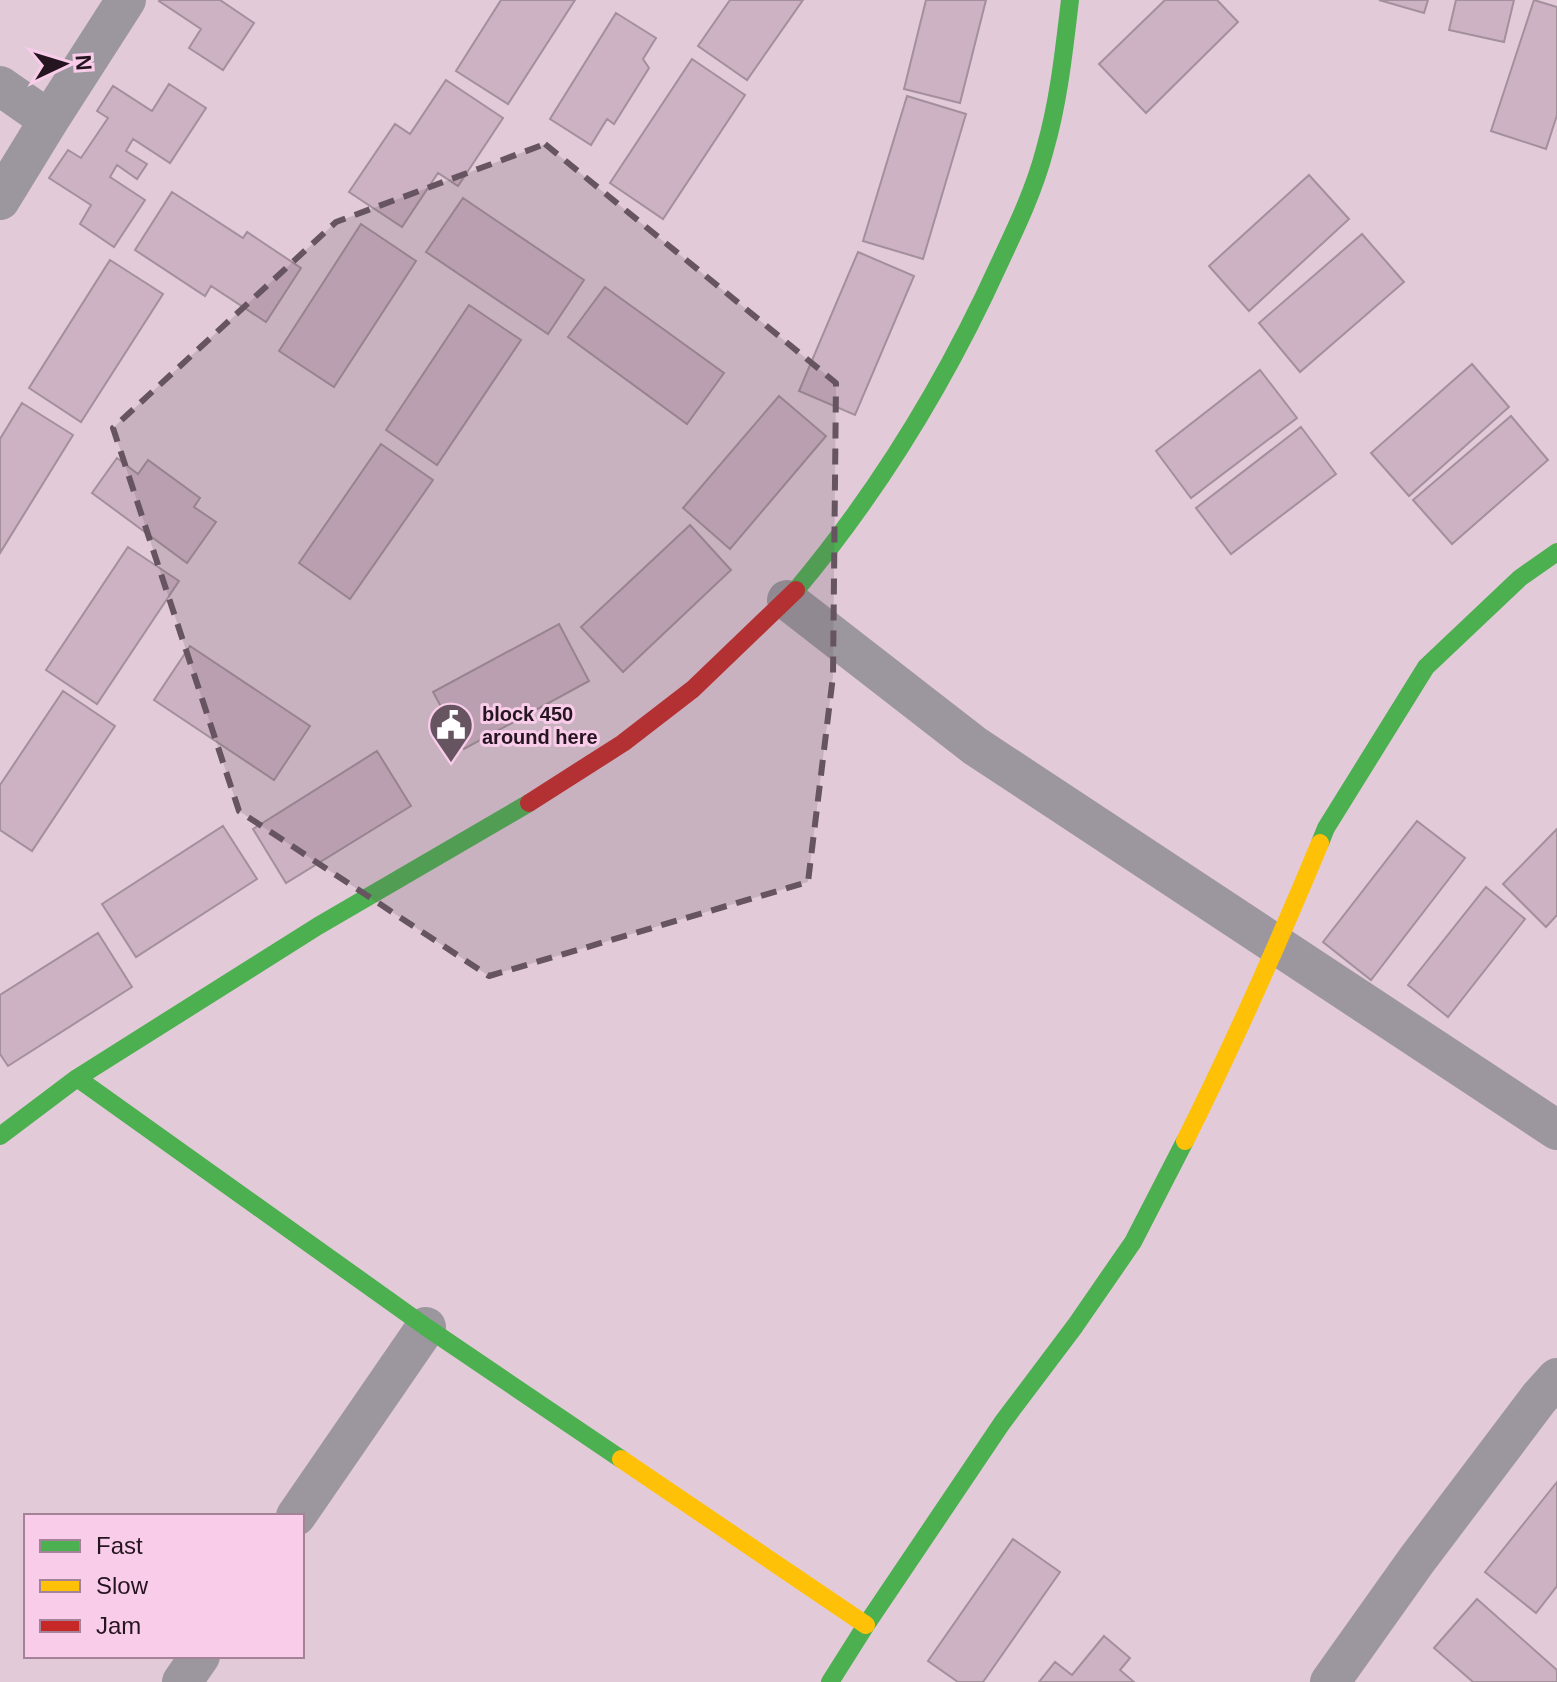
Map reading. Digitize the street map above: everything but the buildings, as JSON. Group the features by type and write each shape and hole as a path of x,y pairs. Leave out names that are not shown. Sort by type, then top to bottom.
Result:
{"street":[{"path":"0,200 126,0"},
{"path":"0,1136 77,1078 318,926 543,795 623,743 693,689 787,600 830,549 917,422 972,324 1018,223 1045,151 1061,80 1070,0"},
{"path":"0,86 49,120"},
{"path":"830,1682 1002,1423 1133,1242 1205,1101 1278,944 1326,828 1426,667 1520,578 1557,552"},
{"path":"787,600 975,746 1557,1130"},
{"path":"77,1078 426,1327 866,1625"},
{"path":"297,1514 426,1327"},
{"path":"1330,1682 1416,1561 1557,1378"},
{"path":"182,1682 199,1658"}],"highlighted area":[{"path":"545,144 836,383 833,676 808,882 489,976 239,811 113,428 336,222"}],"traffic: fast":[{"path":"796,590 855,513 909,433 957,349 1006,248 1031,192 1050,131 1070,0"},
{"path":"1320,843 1326,828 1426,667 1520,578 1557,552"},
{"path":"0,1136 77,1078 318,926 529,803"},
{"path":"77,1078 426,1327 621,1459"},
{"path":"830,1682 1002,1423 1133,1242 1185,1141"}],"traffic: slow":[{"path":"1185,1141 1255,993 1320,843"},
{"path":"621,1459 866,1625"}],"traffic: jam":[{"path":"529,803 623,743 693,689 796,590"}],"place":[{"name":"block 450 around here","path":"451,764"}]}
